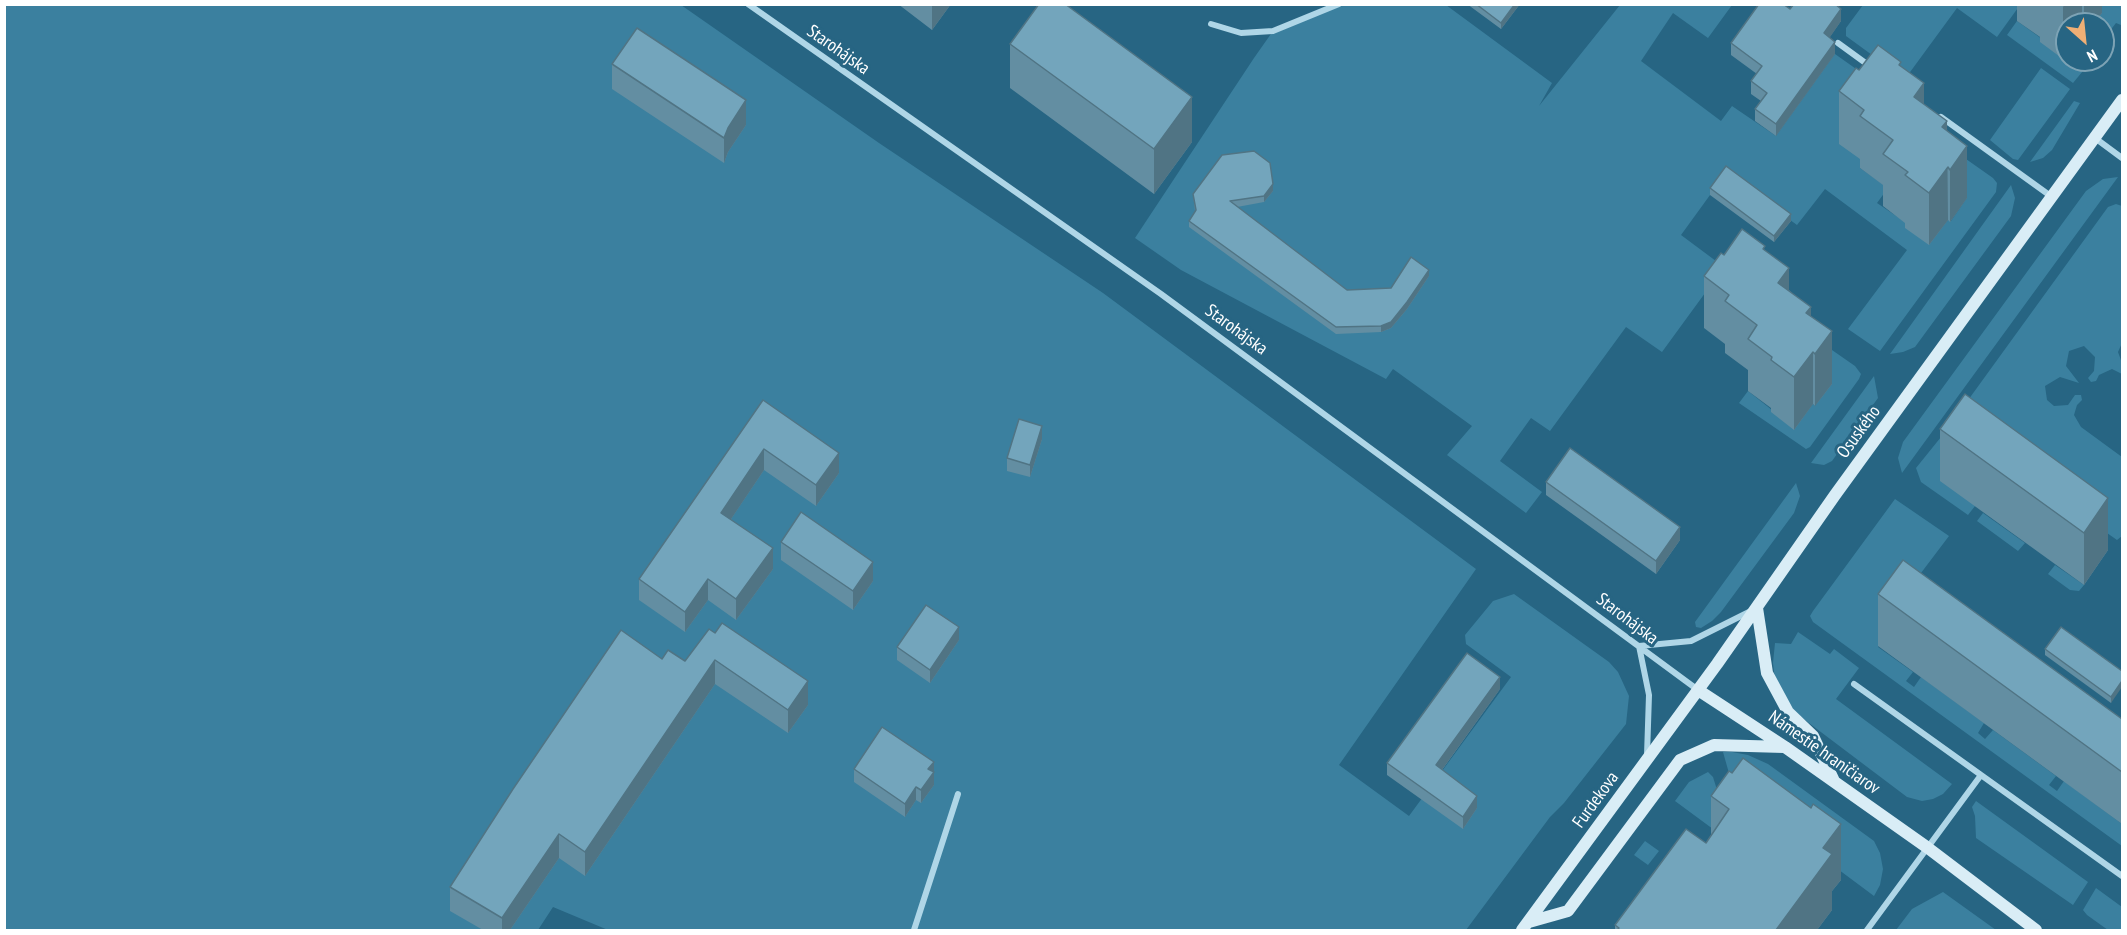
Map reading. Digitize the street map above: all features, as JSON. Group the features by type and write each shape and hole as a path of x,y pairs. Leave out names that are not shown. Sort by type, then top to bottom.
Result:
{"street":[{"name":"Starohájska","path":"748,4 1135,276 1698,690"},
{"path":"1211,24 1241,33 1273,32 1339,4"},
{"path":"1838,43 1874,69"},
{"name":"Osuského","path":"1698,690 2122,100"},
{"path":"1937,115 2052,197"},
{"path":"2094,138 2122,158"},
{"path":"1647,761 1649,695 1639,646 1691,641 1757,608 1767,673 1788,712 1813,736 1834,782"},
{"path":"1854,684 2122,876"},
{"name":"Námestie hraničiarov","path":"1698,690 1785,747 1928,848 2036,930"},
{"name":"Furdekova","path":"1526,926 1698,690"},
{"path":"1526,926 1568,911 1680,760 1714,745 1785,747"},
{"path":"1867,930 1981,775"},
{"path":"914,930 958,794"}],"shaded area":[{"path":"4,5 681,5 879,143 1103,293 1476,569 1339,765 1409,816 1511,677 1466,644 1465,635 1493,601 1514,594 1609,662 1618,672 1629,696 1626,724 1564,803 1550,817 1466,930 608,930 553,907 538,930 5,930"},
{"path":"1339,5 1446,5 1552,83 1539,106 1620,5 1732,5 1708,38 1673,13 1641,61 1721,121 1732,106 1776,136 1835,54 1883,88 1864,162 1860,168 1888,188 1877,203 1908,224 1929,244 1948,220 1951,221 1967,198 1939,140 1993,178 1997,183 1996,192 1880,351 1848,329 1907,250 1825,189 1797,225 1726,173 1681,235 1724,267 1662,352 1626,327 1550,431 1531,418 1500,461 1542,492 1526,513 1447,455 1472,426 1393,369 1386,379 1181,270 1135,238 1273,31"},
{"path":"1863,5 2020,5 1997,37 1957,8 1905,79 1846,36 1846,28"},
{"path":"2091,5 2122,5 2122,24 2115,24 2115,12 2092,12"},
{"path":"2017,21 2055,47 2055,70 2007,35"},
{"path":"2041,68 2070,89 2018,160 2013,159 1990,140"},
{"path":"2058,72 2082,72 2073,83"},
{"path":"2074,101 2080,103 2052,150 2043,158 2030,162"},
{"path":"2118,177 1902,473 1898,458 1903,442 2086,191 2103,179"},
{"path":"2011,185 2015,198 2011,216 1915,347 1890,354"},
{"path":"2116,204 2122,206 2122,343 2118,352 2122,363 2122,374 2112,369 2091,382 2088,378 2094,371 2095,357 2084,346 2069,351 2066,366 2079,383 2060,377 2045,386 2047,400 2054,406 2068,405 2075,395 2081,395 2082,400 2077,405 2074,415 2081,427 2122,457 2122,536 2117,540 1959,429 1958,414 2108,207"},
{"path":"1796,325 1855,366 1861,374 1810,447 1806,449 1739,403 1748,391 1794,429 1813,404 1815,406 1831,384"},
{"path":"1874,376 1878,398 1832,461 1824,465 1811,463"},
{"path":"1941,437 1975,506 1968,515 1921,482 1916,468"},
{"path":"1796,483 1800,496 1794,513 1721,612 1701,628 1696,627 1695,622"},
{"path":"1895,499 1949,536 1896,606 1878,647 1913,672 1906,681 1914,687 1921,677 1984,723 1978,733 1985,739 1993,730 2056,776 2049,785 2057,791 2064,781 2122,824 2122,846 1813,622 1810,616 1813,611"},
{"path":"1983,513 2025,543 2018,551 1977,521"},
{"path":"2055,565 2084,585 2079,591 2070,590 2048,574"},
{"path":"1798,632 1830,654 1834,649 1859,668 1836,699 1952,784 1943,794 1922,801 1907,797 1797,714 1775,680 1773,663 1775,643 1791,644"},
{"path":"1723,752 1748,755 1768,764 1874,841 1880,853 1883,869 1880,885 1874,896 1737,794 1734,791"},
{"path":"1708,772 1713,777 1726,819 1717,832 1675,801 1689,782"},
{"path":"1976,801 2088,882 2073,905 1976,838 1975,816 1972,807"},
{"path":"1645,841 1659,851 1648,865 1634,855"},
{"path":"2096,888 2122,907 2122,930 2108,930 2083,910"},
{"path":"1943,892 1996,930 1896,930 1912,909"}],"building":[{"path":"1039,4 1065,4 1192,97 1154,149 1010,44"},
{"path":"1476,4 1515,4 1501,23"},
{"path":"1759,4 1783,4 1790,9 1794,4 1835,4 1841,9 1824,33 1835,42 1776,124 1755,109 1767,93 1751,81 1762,66 1731,43"},
{"path":"637,28 746,100 724,138 612,64"},
{"path":"1878,45 1901,62 1899,65 1924,83 1914,97 1947,121 1942,127 1967,146 1950,170 1948,167 1929,193 1905,175 1908,172 1883,154 1893,140 1860,116 1864,110 1839,91 1856,68 1859,70"},
{"path":"1254,151 1270,163 1273,184 1264,196 1230,201 1347,290 1391,288 1411,257 1429,270 1391,322 1381,326 1336,327 1189,221 1196,210 1193,194 1222,155"},
{"path":"1726,166 1791,214 1774,236 1710,188"},
{"path":"1742,229 1765,246 1763,249 1789,268 1778,283 1811,307 1806,313 1832,331 1794,377 1748,339 1757,325 1725,301 1729,295 1704,276 1721,253 1724,255"},
{"path":"1965,394 2108,498 2084,533 1940,429"},
{"path":"763,400 839,453 816,485 764,449 721,513 773,548 736,599 708,579 685,612 639,579"},
{"path":"1019,419 1042,426 1030,465 1007,458"},
{"path":"1570,448 1680,527 1656,561 1546,482"},
{"path":"801,512 873,562 853,591 781,542"},
{"path":"1903,560 2122,719 2122,772 1878,594"},
{"path":"926,605 959,627 930,670 897,647"},
{"path":"722,623 808,681 788,710 715,660 585,852 559,834 502,918 450,887 513,789 621,630 662,659 668,650 685,661 709,629 715,633"},
{"path":"2061,627 2122,671 2122,681 2111,697 2045,649"},
{"path":"1467,653 1500,677 1436,765 1477,796 1463,817 1387,763"},
{"path":"882,727 934,762 928,769 934,772 921,790 916,787 905,804 854,769"},
{"path":"1743,758 1811,808 1813,804 1841,824 1823,848 1832,854 1776,930 1617,930 1619,928 1615,925 1686,829 1706,843 1729,809 1711,796 1729,771 1732,773"}]}
